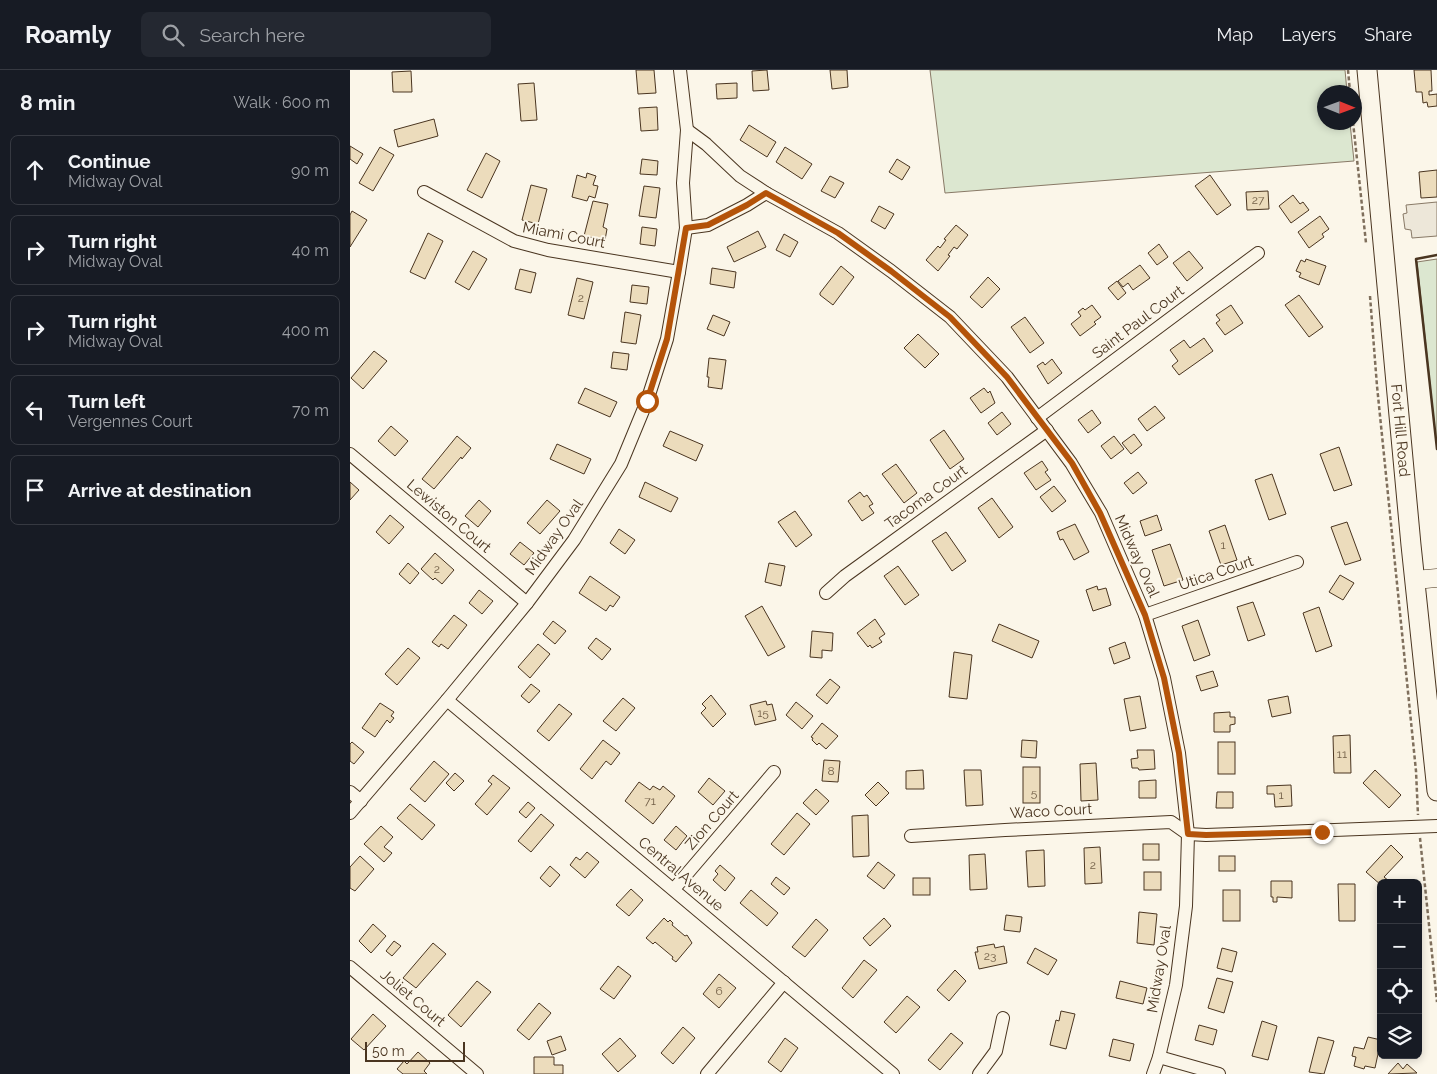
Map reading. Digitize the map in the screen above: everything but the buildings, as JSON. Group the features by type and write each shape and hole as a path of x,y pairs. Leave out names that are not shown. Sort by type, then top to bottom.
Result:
{"main road":[{"name":"Fort Hill Road","path":"1368,70 1415,580 1437,791"},
{"path":"1415,580 1437,578"}],"street":[{"path":"680,70 687,130"},
{"name":"Midway Oval","path":"687,130 706,144 740,176 766,193 838,233 950,317 1007,377 1072,463 1100,513 1145,615 1164,678 1179,753 1188,834 1186,906 1176,984 1159,1057 1152,1074"},
{"name":"Midway Oval","path":"350,813 527,603 574,540 621,464 647,401 667,339 680,272 686,228 683,183 687,130"},
{"name":"Miami Court","path":"424,192 514,241 548,250 680,272"},
{"path":"686,228 708,225 766,193"},
{"name":"Saint Paul Court","path":"1037,418 1258,253"},
{"name":"Tacoma Court","path":"826,593 846,576 1047,430"},
{"name":"Lewiston Court","path":"350,454 527,603"},
{"name":"Utica Court","path":"1145,615 1297,562"},
{"name":"Central Avenue","path":"447,700 893,1074"},
{"name":"Zion Court","path":"674,889 774,772"},
{"path":"350,792 361,801"},
{"name":"Waco Court","path":"911,836 1171,822 1188,834"},
{"path":"1188,834 1322,832 1437,826"},
{"name":"Joliet Court","path":"350,966 478,1074"},
{"path":"707,1074 784,982"},
{"path":"979,1074 996,1052 1003,1018"},
{"path":"1159,1057 1219,1074"}],"path":[{"path":"1348,70 1349,85"},
{"path":"1355,130 1366,250"},
{"path":"1370,294 1377,386 1415,762 1418,812"},
{"path":"1420,841 1437,1002"}],"green space":[{"path":"930,70 1345,70 1346,85 1317,85 1317,130 1351,130 1354,161 945,193"},
{"path":"1437,259 1437,449 1417,262"}],"shaded area":[{"path":"1437,202 1437,236 1412,238 1411,230 1405,229 1403,214 1407,213 1406,205"}],"wall":[{"path":"1437,255 1416,259 1437,449"}],"route":[{"path":"647,401 667,339 680,272 686,228 708,225 766,193 838,233 950,317 1007,377 1072,463 1100,513 1145,615 1164,678 1179,753 1188,834 1322,832"}]}
